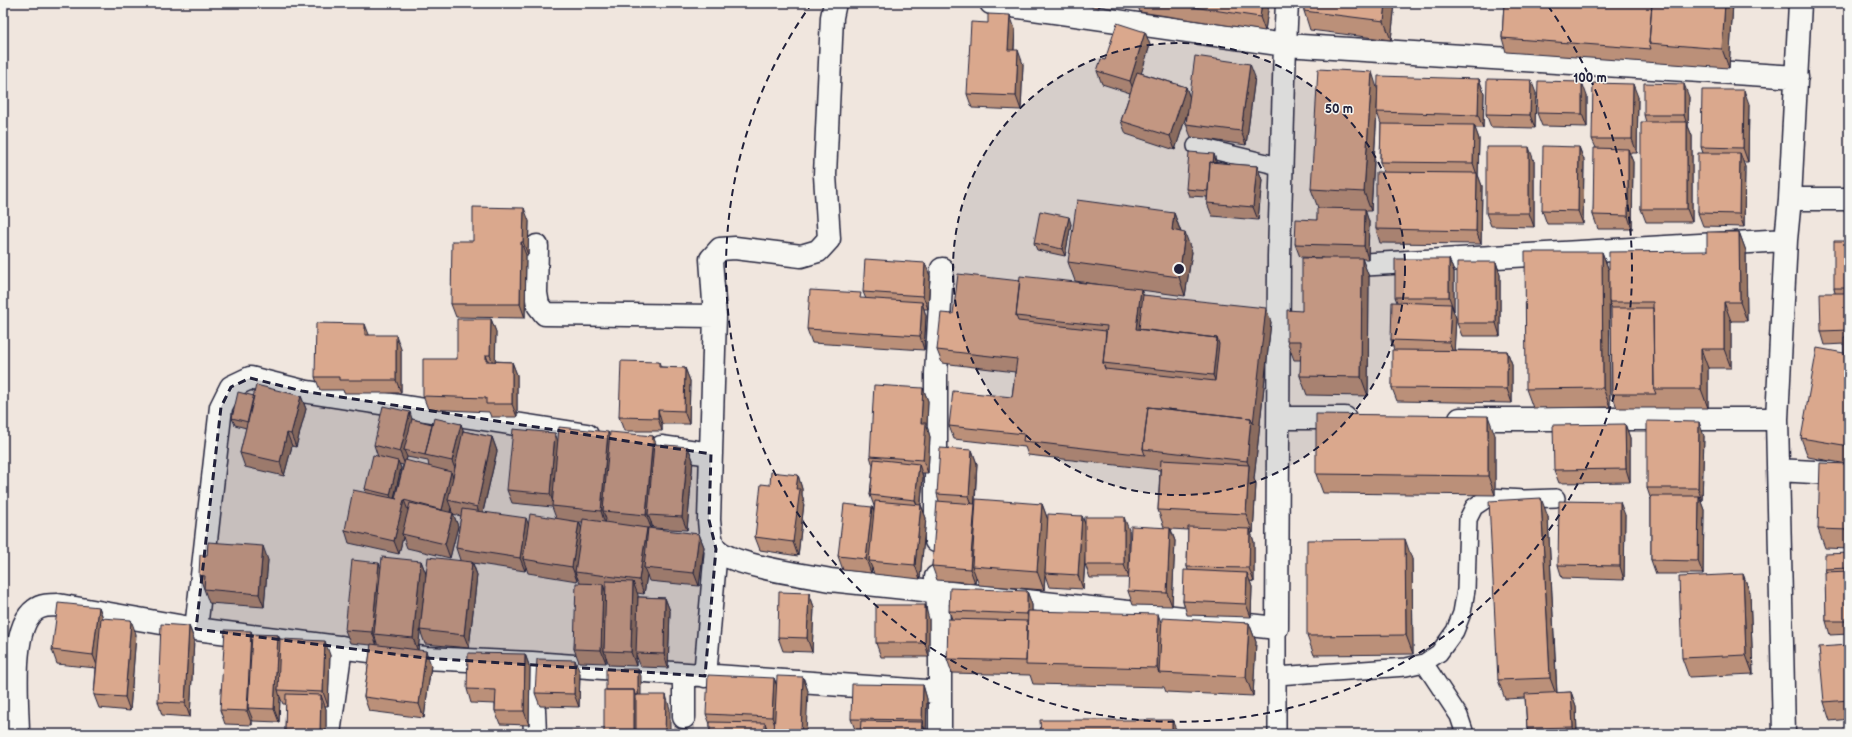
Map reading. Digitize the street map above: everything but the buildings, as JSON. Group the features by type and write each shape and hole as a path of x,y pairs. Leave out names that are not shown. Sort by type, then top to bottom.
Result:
{"street":[{"path":"684,717 695,675 716,550 711,538 709,520 715,316 711,259 720,248 735,248 801,256 818,250 829,239 825,175 832,17 835,3"},
{"path":"991,3 1285,45 1797,77"},
{"path":"716,550 758,566 830,580 1277,628 1279,256 1283,167 1285,45 1288,3"},
{"path":"1784,734 1777,419 1800,3"},
{"path":"1790,199 1849,199"},
{"path":"1357,265 1786,240"},
{"path":"537,246 536,293 538,305 545,314 715,316"},
{"path":"940,734 940,639 936,592 936,373 942,269"},
{"path":"196,629 221,407 230,387 250,378 302,391 608,439"},
{"path":"1279,418 1366,418"},
{"path":"1437,419 1777,419"},
{"path":"640,443 711,454"},
{"path":"1778,470 1849,474"},
{"path":"18,734 17,652 22,630 27,618 35,610 44,606 58,605 196,629 425,658 532,663 940,692"},
{"path":"329,734 341,647"},
{"path":"532,663 535,734"}],"lane":[{"path":"1196,146 1283,167"},
{"path":"1277,676 1406,667 1424,663 1439,653 1455,631 1462,613 1466,590 1468,519 1474,507 1489,497 1524,499 1556,498"},
{"path":"1277,628 1277,734"},
{"path":"1424,663 1459,716 1465,734"}],"highlighted area":[{"path":"250,378 302,391 711,454 709,520 716,549 705,676 425,658 196,629 221,407 231,387"}],"tunnel":[{"path":"684,717 684,734"}]}
